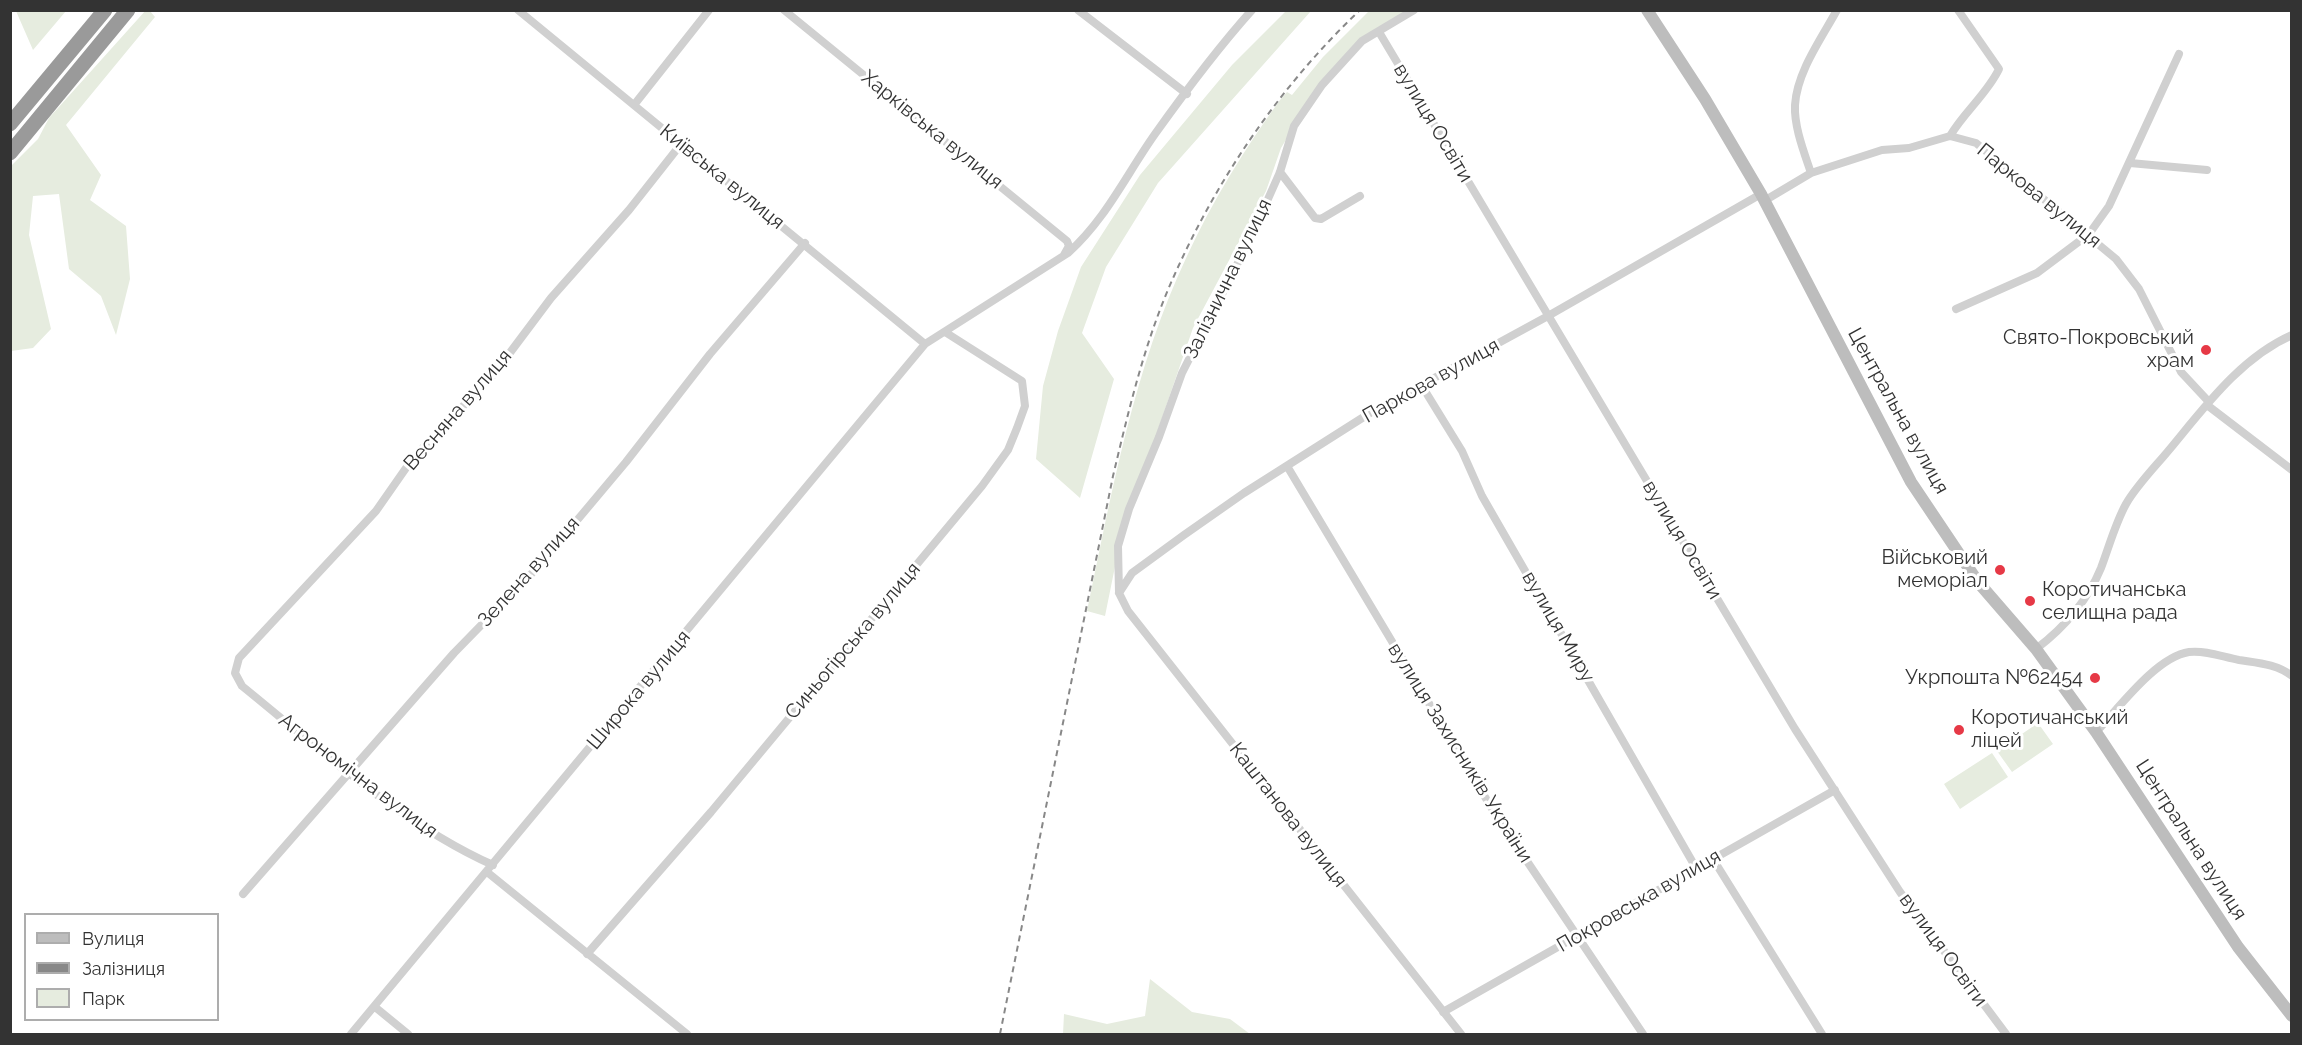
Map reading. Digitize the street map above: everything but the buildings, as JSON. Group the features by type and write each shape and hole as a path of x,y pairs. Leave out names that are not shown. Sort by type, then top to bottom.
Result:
{"highway":[{"path":"10,124 105,10"},
{"path":"10,153 128,10"}],"street":[{"name":"Київська вулиця","path":"518,10 805,243 925,344"},
{"path":"634,105 709,10"},
{"name":"Харківська вулиця","path":"784,10 1067,241 1069,246 1063,256"},
{"path":"1078,10 1187,94"},
{"name":"Широка вулиця","path":"351,1035 925,344 1063,256 1084,238 1101,219 1155,134 1226,39 1252,10"},
{"name":"Залізнична вулиця","path":"1119,593 1118,546 1129,509 1160,437 1182,373 1252,235 1280,172 1294,126 1307,104 1354,49 1414,10"},
{"name":"Центральна вулиця","path":"1647,10 1705,99 1763,197 1911,482 1978,582 2036,649 2096,732 2238,947 2292,1016"},
{"path":"1811,173 1797,123 1795,106 1800,84 1837,10"},
{"path":"1950,136 1959,120 1994,80 1999,69 1958,10"},
{"name":"вулиця Освіти","path":"1379,32 1794,729 1900,892 2006,1035"},
{"path":"1956,309 2037,273 2089,234 2109,206 2179,54"},
{"name":"Паркова вулиця","path":"1119,593 1132,573 1244,493 1370,413 1763,197 1811,173 1882,150 1909,148 1950,136 1976,143 2089,234 2116,259 2139,289 2181,372 2208,404 2292,470"},
{"name":"Весняна вулиця","path":"235,673 239,658 376,511 413,458 494,374 551,298 629,210 681,144"},
{"path":"2130,163 2207,170"},
{"path":"1280,172 1312,215 1319,219 1360,196"},
{"name":"Зелена вулиця","path":"243,894 454,653 537,568 626,462 710,354 805,243"},
{"name":"Синьогірська вулиця","path":"587,954 867,626 1008,450 1025,406 1022,381 945,332"},
{"path":"2036,649 2060,631 2079,608 2096,578 2127,503 2236,373 2275,342 2292,335"},
{"name":"вулиця Миру","path":"1422,386 1462,451 1482,496 1696,868"},
{"name":"вулиця Захисників України","path":"1287,466 1494,812 1643,1035"},
{"name":"Каштанова вулиця","path":"1119,593 1128,611 1461,1035"},
{"path":"2096,732 2163,663 2179,655 2205,653 2288,669 2292,676"},
{"name":"Агрономічна вулиця","path":"235,673 242,686 350,772 444,841 490,869 587,954 687,1035"},
{"name":"Покровська вулиця","path":"1443,1012 1835,790"},
{"path":"1713,859 1822,1035"},
{"path":"375,1007 408,1035"}],"green space":[{"path":"146,10 155,17 66,125 101,175 90,200 126,226 130,279 116,335 101,296 69,269 59,194 33,196 29,235 51,329 33,348 11,351 11,166 38,139 49,118"},
{"path":"16,11 66,11 33,50"},
{"path":"1286,11 1311,11 1158,183 1106,267 1082,333 1114,379 1080,498 1036,459 1043,386 1058,331 1081,267 1140,175 1232,65"},
{"path":"1369,11 1409,11 1373,34 1308,103 1281,148 1266,191 1193,328 1121,537 1105,616 1087,611 1126,430 1153,342 1187,256 1230,176 1280,100 1287,92 1292,95 1323,57"},
{"path":"2038,723 2053,744 2012,772 1997,751"},
{"path":"1992,753 2008,777 1960,809 1944,784"},
{"path":"1150,979 1192,1012 1230,1019 1250,1034 1063,1034 1064,1014 1107,1024 1145,1016"}],"railway":[{"path":"1000,1034 1113,476 1154,325 1191,239 1231,168 1278,101 1304,69 1360,10"}],"place":[{"name":"Свято-Покровський храм","path":"2206,350"},
{"name":"Військовий меморіал","path":"2000,570"},
{"name":"Коротичанська селищна рада","path":"2030,601"},
{"name":"Укрпошта №62454","path":"2095,678"},
{"name":"Коротичанський ліцей","path":"1959,730"}]}
